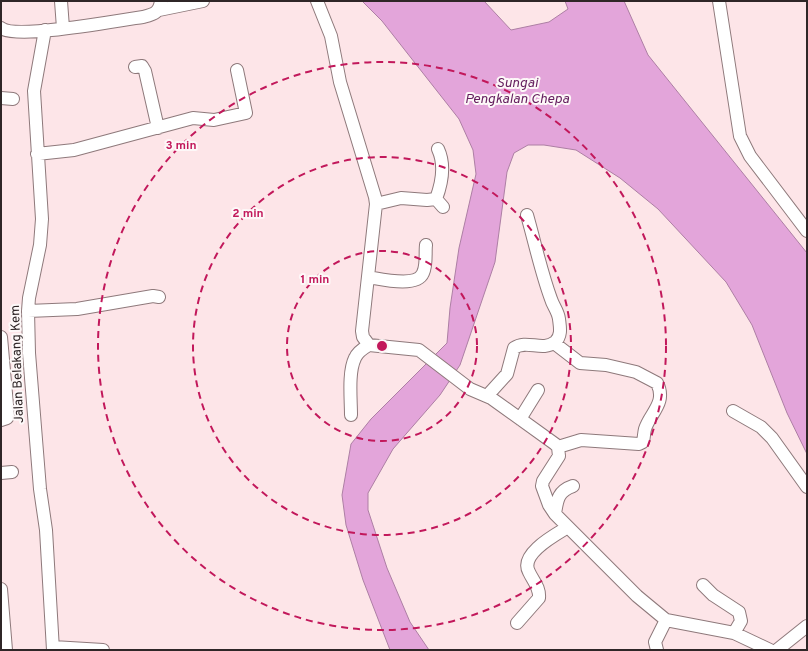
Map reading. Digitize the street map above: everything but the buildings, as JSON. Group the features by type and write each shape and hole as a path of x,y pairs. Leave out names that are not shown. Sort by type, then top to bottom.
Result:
{"street":[{"path":"61,1 64,28"},
{"path":"1,28 13,32 64,28 143,17 154,14 160,6 203,1"},
{"path":"317,1 331,36 340,82 376,204 362,331 363,337 369,345"},
{"path":"719,1 740,136 750,156 807,231"},
{"name":"Jalan Belakang Kem","path":"45,30 34,91 42,219 41,240 28,311 30,360 40,489 46,530 53,649"},
{"path":"135,67 142,66 145,71 158,128"},
{"path":"37,154 74,150 193,118 214,120 246,113 237,70"},
{"path":"1,98 14,99"},
{"path":"376,204 410,197 440,203 439,192 443,159 438,149"},
{"path":"488,396 507,374 514,348 518,345 526,344 548,346 554,343 560,334 559,317 551,300 527,215"},
{"path":"368,277 391,281 415,281 420,278 424,272 426,245"},
{"path":"28,311 77,309 153,296 159,297"},
{"path":"1,337 8,416 7,418 1,420"},
{"path":"554,343 580,363 606,365 636,372 648,377 657,384 660,393 658,406 645,429 642,442 639,444 581,440 558,447"},
{"path":"350,415 352,366 355,357 361,350 369,345 419,350 470,389 488,396 558,447 559,456 543,481 542,486 555,514 637,596 666,620 734,633 770,650"},
{"path":"520,419 538,390"},
{"path":"733,411 762,427 772,438 807,487"},
{"path":"555,514 557,498 562,491 573,486"},
{"path":"517,623 539,598 536,583 527,568 528,559 547,540 568,527"},
{"path":"703,585 713,595 739,612 741,621 734,633"},
{"path":"1,589 6,650"},
{"path":"657,650 655,642 666,620"},
{"path":"777,650 807,626"},
{"path":"53,649 103,650"}],"water":[{"name":"Sungai Pengkalan Chepa","path":"362,1 484,1 511,30 549,22 568,9 565,1 624,1 648,55 807,253 807,454 787,413 752,325 726,282 658,209 620,178 576,150 544,145 528,145 514,153 507,172 495,262 460,365 440,395 393,449 368,493 368,510 387,568 410,622 429,650 390,650 363,580 346,525 342,495 351,444 371,419 447,343 450,308 459,248 476,174 473,150 459,119 382,21"}]}
